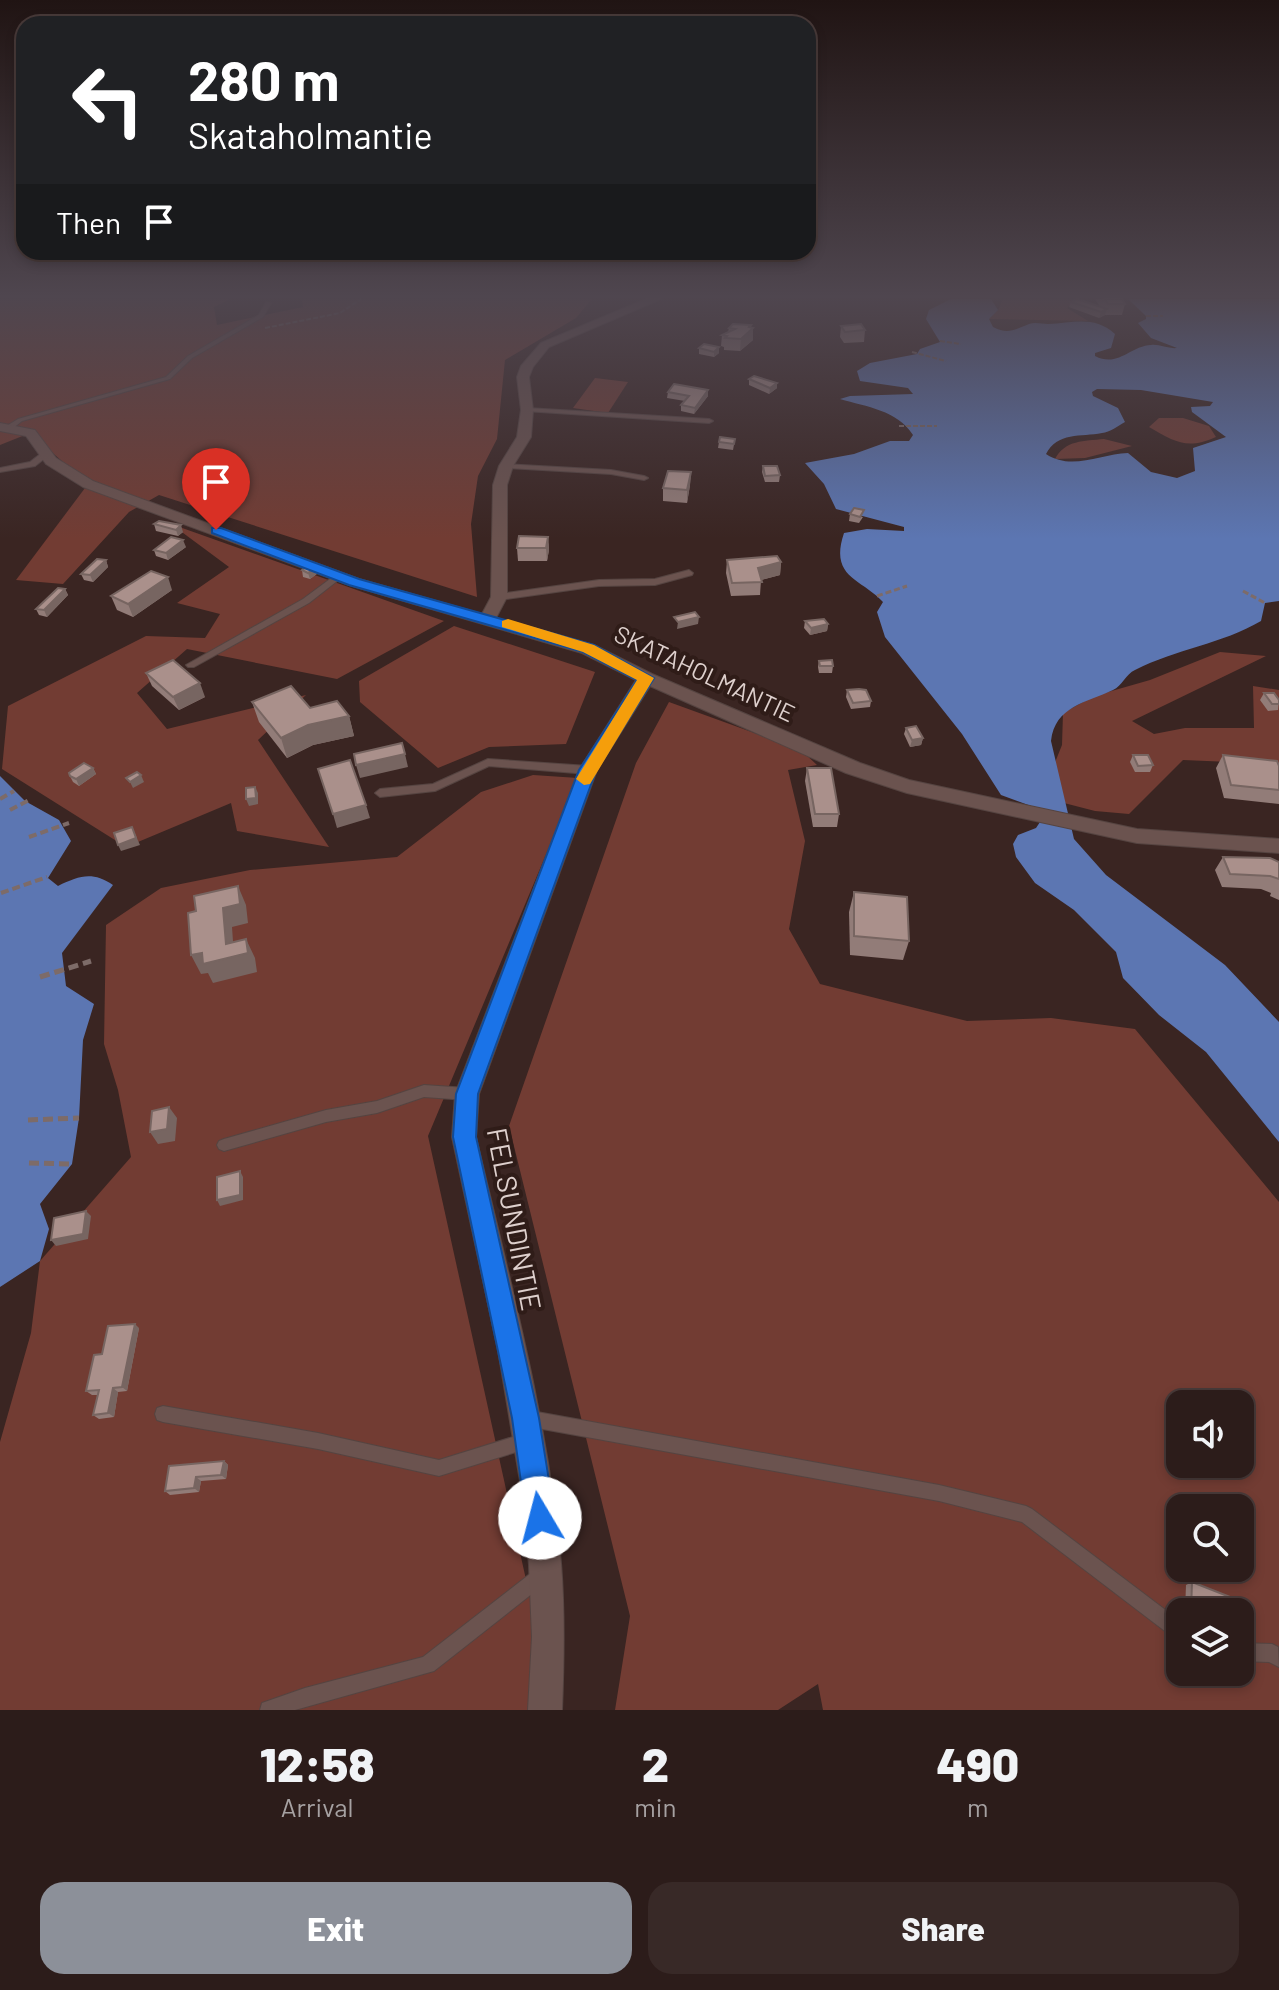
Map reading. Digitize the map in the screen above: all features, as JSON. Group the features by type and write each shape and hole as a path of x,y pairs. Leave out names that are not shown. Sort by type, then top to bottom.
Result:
{"street":[{"path":"488,618 499,597 500,485 506,466 524,437 527,410 523,379"},
{"name":"SKATAHOLMANTIE","path":"4,427 30,433 51,461 88,484 338,576 588,649 646,678 853,768 907,786 1137,836 1279,846"},
{"name":"FELSUNDINTIE","path":"545,1710 548,1571 527,1429 464,1137 467,1094 588,770 646,678"}],"lane":[{"path":"4,427 165,379"},
{"path":"527,410 709,421"},
{"path":"0,470 32,464 46,454"},
{"path":"506,466 611,472 644,478"},
{"path":"499,597 599,583 655,582 689,573"},
{"path":"191,665 306,601 338,576"},
{"path":"380,793 435,787 488,762 588,770"},
{"path":"224,1145 326,1116 377,1107 424,1091 467,1094"},
{"path":"163,1414 318,1441 439,1468 527,1429 939,1493 1026,1515 1166,1621"},
{"path":"269,1710 305,1697 428,1665 548,1571"},
{"path":"1254,1652 1272,1653 1279,1658"}],"path":[{"path":"899,426 937,426"},
{"path":"877,596 907,586"},
{"path":"1243,591 1265,603"},
{"path":"0,799 14,791"},
{"path":"10,810 31,799"},
{"path":"29,837 69,823"},
{"path":"1,893 47,877"},
{"path":"40,977 91,961"},
{"path":"28,1120 79,1118"},
{"path":"29,1163 72,1164"}],"shaded area":[{"path":"0,379 503,379 497,439 478,476 471,524 477,597 159,495 129,512 63,584 16,580 88,484 30,433 0,445"},
{"path":"594,379 628,382 608,413 573,408"},
{"path":"1159,418 1183,418 1209,426 1216,437 1189,444 1174,440 1149,427"},
{"path":"1104,439 1132,446 1085,458 1055,459 1070,445"},
{"path":"171,524 444,621 337,679 187,649 137,693 167,729 306,695 258,740 329,847 237,831 231,803 126,847 2,769 8,706 146,636 205,638 220,614 177,603 229,567"},
{"path":"454,626 595,672 566,744 489,747 438,768 360,702 359,681"},
{"path":"1220,652 1266,656 1132,721 1154,734 1185,728 1254,728 1253,686 1279,690 1279,764 1183,760 1129,814 1095,811 1064,803 1054,765 1062,745 1063,713 1094,696 1150,680"},
{"path":"669,702 801,750 817,765 788,770 805,841 789,929 820,984 967,1021 1051,1018 1135,1029 1279,1202 1279,1710 823,1710 818,1684 778,1710 615,1710 630,1616 509,1126 636,763"},
{"path":"533,775 578,778 428,1136 540,1643 530,1710 0,1710 0,1442 31,1333 40,1261 131,1157 118,1090 104,1044 106,925 161,888 250,870 397,857 481,792"}],"water":[{"path":"1279,379 1279,601 1265,603 1261,621 1246,629 1151,663 1132,672 1113,690 1073,707 1059,720 1051,741 1074,839 1106,875 1225,965 1279,1022 1279,1142 1206,1052 1159,1015 1123,978 1116,952 1074,910 1035,883 1016,857 1013,844 1018,835 1036,828 1042,819 1031,806 1001,795 962,734 885,637 877,612 883,602 844,568 840,548 844,533 867,529 904,531 904,527 836,509 824,484 805,463 854,454 890,441 909,441 913,435 890,415 840,399 913,394 908,388 860,381","holes":["1097,389 1141,390 1213,402 1210,406 1191,407 1192,412 1226,437 1193,448 1195,471 1177,478 1151,472 1128,453 1076,461 1056,459 1046,454 1063,439 1105,432 1125,422 1118,408 1093,396 1092,392"]},
{"path":"0,776 25,801 59,820 71,841 48,878 58,886 86,876 113,885 62,953 66,986 94,1004 83,1040 79,1118 72,1164 40,1204 49,1229 40,1261 0,1287"}],"building":[{"path":"749,379 763,379 777,383 770,388"},
{"path":"674,384 708,390 695,408 681,405 689,396 668,392"},
{"path":"720,437 735,439 734,444 719,442"},
{"path":"763,466 777,466 780,475 765,476"},
{"path":"668,471 691,472 687,490 663,488"},
{"path":"854,508 864,510 860,517 850,514"},
{"path":"159,521 181,525 176,530 154,524"},
{"path":"519,536 548,537 546,548 517,548"},
{"path":"171,537 183,540 166,553 154,550"},
{"path":"777,556 781,562 758,568 762,582 732,583 727,560"},
{"path":"97,559 106,560 90,575 81,574"},
{"path":"310,564 316,567 308,573 302,570"},
{"path":"151,571 168,577 128,604 111,596"},
{"path":"58,588 65,589 44,610 36,609"},
{"path":"695,612 699,617 678,622 674,617"},
{"path":"824,619 828,624 811,628 805,621"},
{"path":"173,660 200,683 173,697 146,673"},
{"path":"832,660 833,666 820,666 819,661"},
{"path":"291,686 310,708 337,701 349,716 308,725 281,738 252,702"},
{"path":"847,690 866,690 871,701 853,703"},
{"path":"1264,693 1274,693 1279,704 1272,704"},
{"path":"916,726 923,738 912,740 906,728"},
{"path":"402,743 405,754 356,765 354,754"},
{"path":"1133,755 1148,755 1153,765 1138,766"},
{"path":"1223,755 1277,761 1279,790 1231,785"},
{"path":"350,760 366,805 333,814 318,769"},
{"path":"84,763 93,768 76,779 70,776 69,773"},
{"path":"807,768 831,768 839,814 815,814"},
{"path":"137,772 141,775 130,782 126,778"},
{"path":"255,787 256,798 246,799 246,788"},
{"path":"132,827 136,838 118,845 114,833"},
{"path":"1223,857 1270,858 1279,862 1279,879 1230,874"},
{"path":"238,886 240,904 223,908 226,944 246,939 248,953 203,964 202,953 191,955 188,913 196,911 194,896"},
{"path":"854,892 907,897 909,941 854,936"},
{"path":"169,1107 167,1129 150,1132 152,1111"},
{"path":"240,1171 240,1195 217,1200 217,1177"},
{"path":"86,1211 83,1234 51,1240 54,1218"},
{"path":"135,1324 122,1387 113,1388 108,1413 93,1415 99,1390 86,1391 94,1355 102,1354 108,1326"},
{"path":"224,1461 221,1475 196,1477 194,1488 165,1491 169,1466"},
{"path":"1192,1582 1230,1597 1230,1598 1191,1598"}],"slow traffic":[{"path":"508,624 588,649 646,678 584,779"}],"route":[{"path":"216,530 354,582 588,649 646,678 588,770 467,1094 464,1137 526,1418 540,1518"}]}
